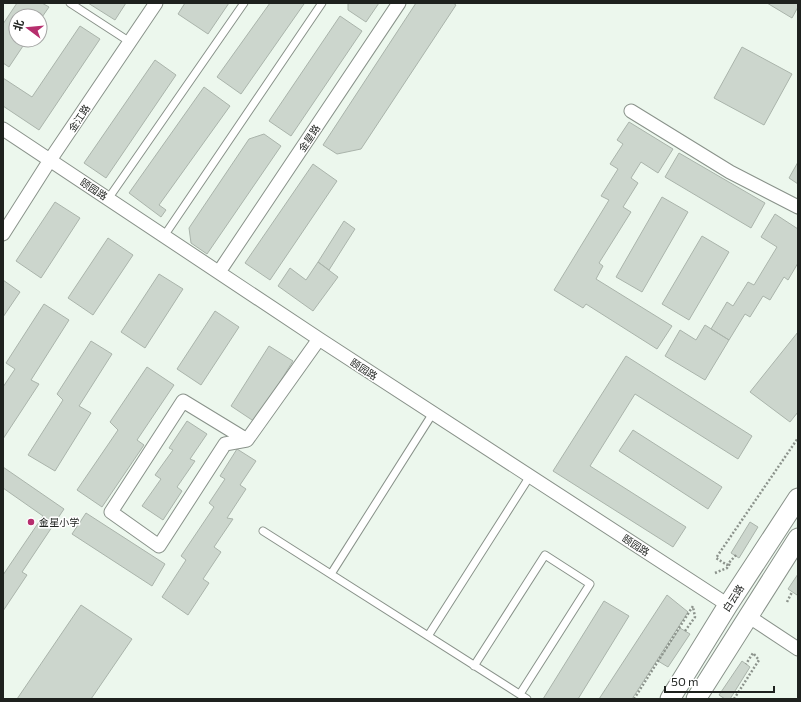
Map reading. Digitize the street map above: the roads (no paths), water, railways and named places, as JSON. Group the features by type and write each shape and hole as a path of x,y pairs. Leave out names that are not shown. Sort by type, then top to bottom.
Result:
{"main road":[{"name":"白云路","path":"670,699 728,605 798,498"},
{"path":"696,699 798,538"}],"street":[{"name":"金江路","path":"3,234 50,160 156,3"},
{"name":"金星路","path":"219,272 399,3"},
{"path":"631,111 730,172 798,207"},
{"name":"颐园路","path":"3,129 319,339 728,605"},
{"path":"247,440 183,401 111,512 159,546 225,444 247,440 319,339"},
{"path":"748,616 798,649"}],"lane":[{"path":"70,3 130,42"},
{"path":"108,199 244,3"},
{"path":"164,236 322,3"},
{"path":"331,574 433,413"},
{"path":"428,636 530,476"},
{"path":"263,531 527,699"},
{"path":"474,666 545,555 590,584 520,694"}],"place":[{"name":"金星小学","path":"31,522"}]}
